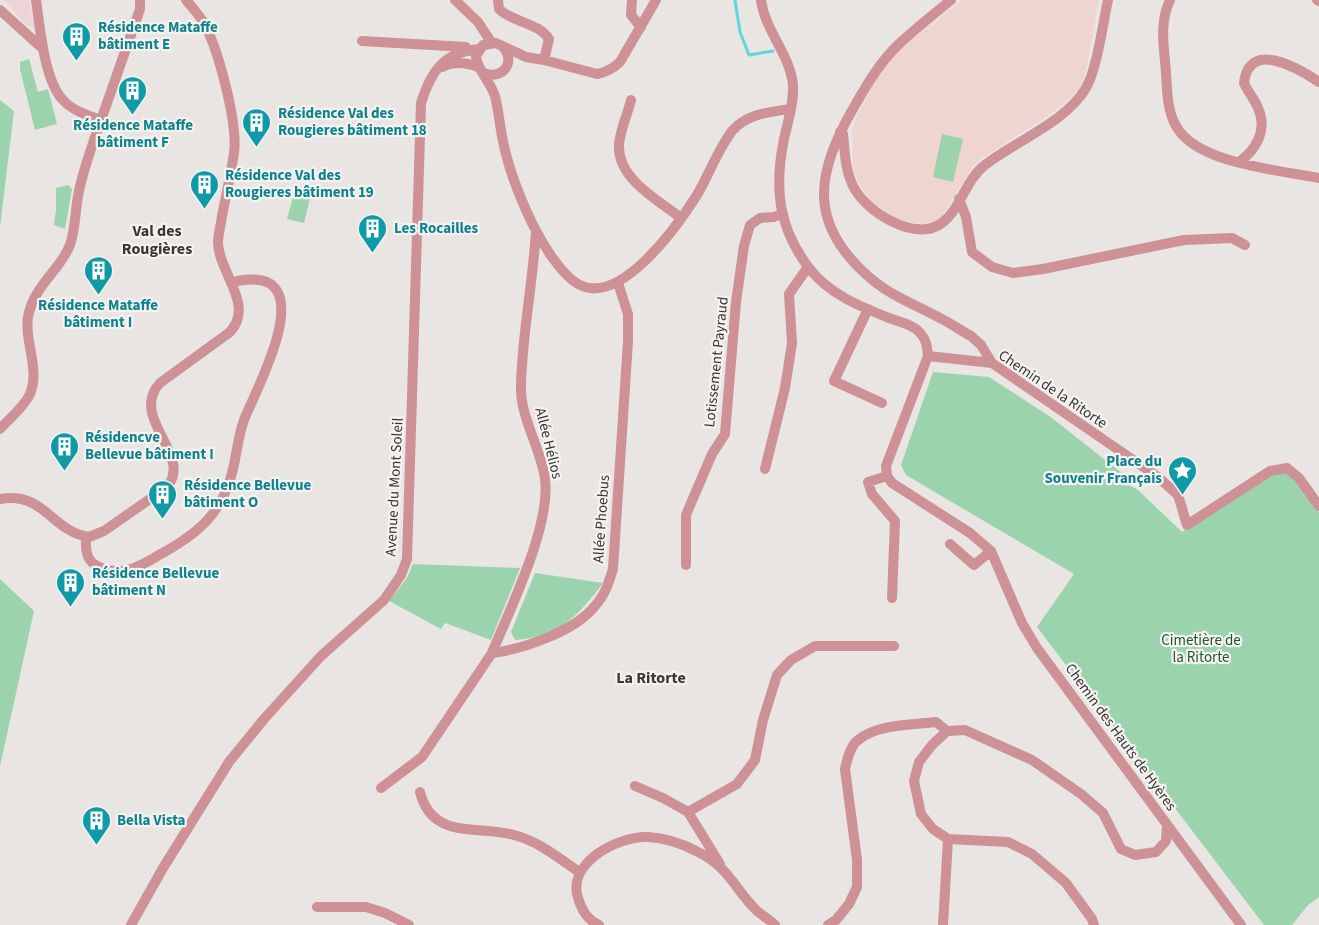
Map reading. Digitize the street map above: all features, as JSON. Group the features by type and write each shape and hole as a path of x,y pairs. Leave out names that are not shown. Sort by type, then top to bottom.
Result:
{"street":[{"path":"36,0 42,48 60,97 72,108 101,120"},
{"path":"0,429 30,393 32,375 27,327 29,313 42,284 64,257 70,243 79,191 140,9 140,0"},
{"path":"0,500 13,498 32,502 65,528 86,537 95,536 104,531 167,487 173,472 171,455 150,411 151,397 159,383 234,329 238,322 240,309 222,261 218,242 234,154 235,131 210,34 199,15 186,0"},
{"path":"455,0 478,22 496,44 508,52 506,69 495,98"},
{"path":"498,0 499,9 507,17 544,31 549,39 544,60"},
{"path":"632,0 631,15 641,27"},
{"path":"362,41 479,49 496,44 526,57 597,74 608,71 620,62 656,0"},
{"path":"761,0 764,16 791,75 793,86 780,158 779,180 781,214 791,240 808,267 821,282 833,291 868,309 913,328 921,334 926,343 928,356 886,466 887,476 868,482 872,494 895,521 892,598"},
{"path":"951,0 899,44 879,66 840,132 830,157 823,186 825,210 836,239 846,254 869,278 884,289 971,336 981,345 992,363"},
{"path":"840,132 843,134 846,167 854,188 869,206 892,222 923,230 935,228 943,223 977,172 1068,109 1086,88 1091,76 1108,0"},
{"path":"1170,0 1162,32 1170,107 1176,125 1183,136 1203,150 1239,162 1319,178"},
{"path":"0,10 42,48"},
{"path":"479,49 476,60 495,98 504,147 517,193 536,231 561,270 579,285 598,288 618,283 656,251 681,218 697,195 732,132 745,120 763,112 790,109"},
{"name":"Avenue du Mont Soleil","path":"131,925 163,868 229,762 321,656 384,600 401,575 407,559 422,102 428,81 443,62 455,55 479,49"},
{"path":"439,68 457,63 494,75 526,57"},
{"path":"1239,162 1255,148 1262,130 1258,107 1244,83 1247,70 1254,62 1265,60 1287,64 1319,82"},
{"path":"631,100 619,146 623,166 637,184 681,218"},
{"path":"959,199 966,217 972,252 992,267 1013,273 1184,240 1232,237 1245,245"},
{"name":"Lotissement Payraud","path":"686,565 686,515 691,498 712,454 725,434 736,302 744,246 750,225 760,218 781,214"},
{"name":"Allée Hélios","path":"492,653 539,530 545,497 545,478 524,407 521,388 526,315 536,231"},
{"path":"532,268 541,260 557,262"},
{"path":"765,469 792,343 789,294 808,267"},
{"path":"86,537 85,552 93,563 112,570 131,570 191,536 207,523 221,502 233,471 242,427 276,344 281,308 278,293 268,283 257,280 231,283"},
{"name":"Allée Phoebus","path":"492,653 513,651 561,633 594,608 607,589 613,568 628,341 628,314 618,283"},
{"path":"868,309 834,381 882,403"},
{"name":"Chemin de la Ritorte","path":"928,356 992,363 1158,477 1178,495 1187,525 1270,471 1287,468 1299,478 1319,506"},
{"name":"Chemin des Hauts de Hyères","path":"828,925 836,920 849,904 857,886 857,860 845,769 848,755 856,741 875,730 936,722 947,731 965,730 1032,760 1081,794 1103,813 1120,849 1135,855 1156,852 1166,841 1167,825 1036,648 1022,623 991,551 970,533 892,483 887,476"},
{"path":"950,544 974,565 991,551"},
{"path":"688,812 737,784 755,760 763,720 777,675 791,660 815,646 894,646"},
{"path":"381,788 422,757 492,653"},
{"path":"947,731 919,762 914,781 921,814 933,830 948,839 1008,842 1032,854 1066,883 1094,925"},
{"path":"635,786 688,812 722,867 757,911 776,925"},
{"path":"420,792 424,807 436,819 454,828 514,835 542,847 579,872"},
{"path":"1167,825 1241,925"},
{"path":"598,925 584,914 576,895 579,872 590,859 616,844 645,837 668,839 698,851 722,867"},
{"path":"943,925 948,839"},
{"path":"317,907 366,907 385,913 409,925"}],"shaded area":[{"path":"4,0 29,0 35,27 27,26"},
{"path":"963,0 1099,0 1085,75 1075,93 1055,111 981,159 971,169 942,217 933,224 905,221 894,217 870,200 858,182 853,167 852,130 856,117 882,69 907,43"}],"green space":[{"path":"29,59 38,92 48,89 57,124 35,130 20,69 20,62"},
{"path":"0,100 14,111 0,227"},
{"path":"942,134 963,139 953,182 933,177"},
{"path":"68,185 72,189 65,229 54,225 56,188"},
{"path":"296,186 312,190 304,223 287,219"},
{"name":"Cimetière de la Ritorte","path":"933,372 989,377 1052,418 1124,475 1121,480 1138,490 1182,532 1272,474 1286,473 1296,480 1319,513 1319,897 1308,905 1292,925 1264,925 1037,627 1074,574 906,475 901,465"},
{"path":"413,564 520,568 491,640 445,623 441,629 389,601 407,578"},
{"path":"535,573 603,583 584,607 569,621 540,636 515,640 511,632"},
{"path":"0,579 34,611 0,766"}],"waterway":[{"path":"735,0 740,32 749,55 773,51"}],"place":[{"name":"Résidence Mataffe bâtiment E","path":"77,62"},
{"name":"Résidence Mataffe bâtiment F","path":"133,116"},
{"name":"Résidence Val des Rougieres bâtiment 18","path":"257,148"},
{"name":"Résidence Val des Rougieres bâtiment 19","path":"204,210"},
{"name":"Les Rocailles","path":"373,254"},
{"name":"Résidence Mataffe bâtiment I","path":"98,296"},
{"name":"Résidencve Bellevue bâtiment I","path":"64,472"},
{"name":"Place du Souvenir Français","path":"1183,496"},
{"name":"Résidence Bellevue bâtiment O","path":"163,520"},
{"name":"Résidence Bellevue bâtiment N","path":"71,608"},
{"name":"Bella Vista","path":"96,846"}],"district":[{"name":"Val des Rougières","path":"157,239"},
{"name":"La Ritorte","path":"651,677"}]}
